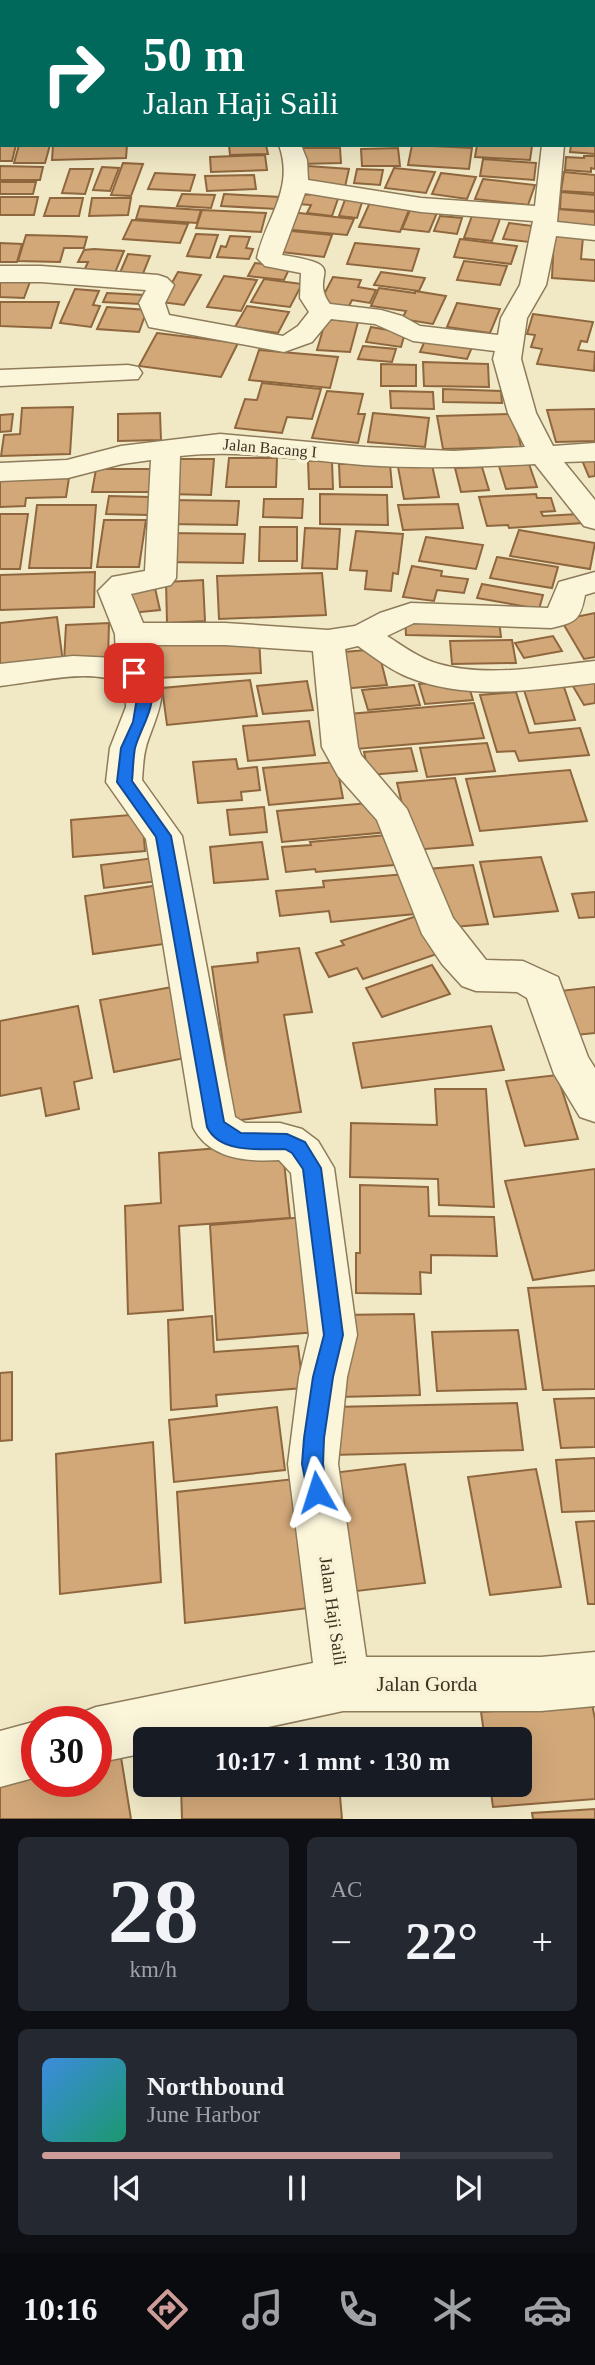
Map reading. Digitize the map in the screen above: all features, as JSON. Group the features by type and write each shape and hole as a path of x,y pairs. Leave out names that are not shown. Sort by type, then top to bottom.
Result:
{"street":[{"path":"291,147 298,170 298,185 279,223 269,258 308,266 314,271 313,298 316,305 323,310 370,316 401,324 412,333 510,345"},
{"path":"553,147 546,221 533,285 514,318 507,359 522,413 543,455 595,520"},
{"path":"298,185 335,194 508,213 595,233"},
{"path":"0,274 41,274 158,283 161,285 152,303 158,321 284,344 298,341 314,326 323,310"},
{"path":"0,378 128,373"},
{"name":"Jalan Bacang I","path":"0,472 68,469 121,455 220,443 365,456 454,460 595,452"},
{"path":"132,654 114,591 123,584 160,578 166,449"},
{"path":"346,638 411,613 551,618 565,612 570,589 595,582"},
{"path":"0,675 97,666 116,667 132,654 225,634 346,638 437,676 521,678 595,672"},
{"path":"346,638 340,747 344,760 386,804 436,923 456,953 476,975 523,977 544,988 569,1062 595,1104"},
{"name":"Jalan Haji Saili","path":"132,654 145,692 140,722 128,748 124,782 164,836 215,1127 239,1141 287,1142 299,1147 312,1168 333,1335 323,1377 313,1464 343,1684"},
{"name":"Jalan Gorda","path":"112,1732 343,1684 541,1684 595,1679"},
{"path":"0,1759 21,1753"}],"building":[{"path":"0,147 16,147 12,161 0,161"},
{"path":"18,147 49,147 45,163 14,163"},
{"path":"53,147 127,147 126,158 52,160"},
{"path":"229,147 266,147 268,154 230,155"},
{"path":"412,147 472,148 469,169 408,165"},
{"path":"477,147 532,147 530,160 475,157"},
{"path":"571,147 595,147 595,154 570,152"},
{"path":"298,148 340,148 341,163 299,164"},
{"path":"398,148 400,166 362,166 361,149"},
{"path":"265,155 267,170 211,172 210,157"},
{"path":"595,156 595,169 591,168 591,172 565,170 566,157"},
{"path":"483,159 536,163 534,180 480,176"},
{"path":"123,163 143,164 131,196 111,195"},
{"path":"0,166 43,167 40,180 0,180"},
{"path":"308,166 349,169 345,187 304,184"},
{"path":"102,167 119,168 110,191 93,190"},
{"path":"394,168 435,172 426,193 385,188"},
{"path":"70,169 93,169 85,194 62,193"},
{"path":"357,169 383,170 380,185 354,183"},
{"path":"564,172 595,175 595,193 561,191"},
{"path":"155,173 195,175 190,191 148,189"},
{"path":"441,173 476,177 467,199 432,194"},
{"path":"254,175 256,189 207,191 205,176"},
{"path":"483,179 535,185 528,205 475,199"},
{"path":"0,182 36,182 33,194 0,194"},
{"path":"561,192 595,195 595,211 560,209"},
{"path":"182,194 215,195 211,208 177,206"},
{"path":"224,194 280,197 277,209 221,206"},
{"path":"302,195 339,196 332,216 307,213 311,205 299,204"},
{"path":"0,197 38,197 34,215 0,215"},
{"path":"346,197 363,199 357,218 339,216"},
{"path":"50,198 83,198 79,216 44,216"},
{"path":"92,198 131,198 128,215 89,216"},
{"path":"371,200 411,205 400,232 359,227"},
{"path":"412,205 439,208 429,232 402,229"},
{"path":"140,206 201,210 197,223 136,219"},
{"path":"557,209 595,212 595,230 556,227"},
{"path":"202,210 266,213 261,232 196,228"},
{"path":"290,212 354,219 347,235 282,229"},
{"path":"473,213 501,216 492,241 464,238"},
{"path":"440,216 462,218 457,234 434,231"},
{"path":"132,220 188,224 180,243 123,239"},
{"path":"509,223 533,226 529,242 503,239"},
{"path":"281,230 332,235 324,257 272,251"},
{"path":"196,234 218,235 210,258 187,256"},
{"path":"26,235 87,237 84,248 64,248 60,262 18,261"},
{"path":"554,235 583,237 581,259 595,260 595,281 552,278"},
{"path":"230,236 250,237 246,248 253,249 249,259 217,257 221,246 226,247"},
{"path":"460,239 517,246 511,264 454,257"},
{"path":"0,243 22,244 17,262 0,262"},
{"path":"355,243 419,249 412,271 347,264"},
{"path":"84,250 124,251 114,275 83,273 88,262 78,262"},
{"path":"128,254 150,256 142,276 119,275"},
{"path":"464,261 507,266 500,285 457,280"},
{"path":"255,263 290,267 284,280 248,276"},
{"path":"178,272 201,275 184,305 161,302"},
{"path":"381,272 425,278 419,291 374,285"},
{"path":"224,276 257,280 241,311 207,307"},
{"path":"333,277 361,280 358,287 376,290 370,303 352,300 348,308 319,304"},
{"path":"0,278 31,279 24,298 0,297"},
{"path":"264,279 302,284 290,307 251,302"},
{"path":"379,288 446,296 433,324 402,319 406,311 371,306"},
{"path":"75,289 99,291 93,305 100,306 91,327 60,323"},
{"path":"107,293 144,295 140,304 103,302"},
{"path":"0,302 59,302 51,328 0,326"},
{"path":"457,303 500,309 490,333 447,327"},
{"path":"247,306 289,312 278,333 235,327"},
{"path":"107,307 147,310 139,332 97,329"},
{"path":"533,314 593,322 587,342 581,341 578,350 595,352 594,371 537,364 542,349 531,347 535,335 527,334"},
{"path":"326,319 358,322 350,352 317,350"},
{"path":"371,327 405,333 401,347 366,342"},
{"path":"157,333 238,343 221,377 139,366"},
{"path":"426,338 473,345 467,359 420,352"},
{"path":"363,346 396,349 392,362 358,359"},
{"path":"259,350 338,357 330,388 249,380"},
{"path":"423,362 488,364 489,387 424,386"},
{"path":"381,364 416,365 416,386 381,386"},
{"path":"262,383 321,389 312,419 287,417 282,433 235,428 245,399 257,400"},
{"path":"443,389 501,391 502,403 443,402"},
{"path":"327,391 363,394 358,414 365,414 358,443 312,438"},
{"path":"390,391 433,392 434,409 391,408"},
{"path":"73,407 70,454 1,456 4,435 20,434 22,408"},
{"path":"595,409 595,441 556,442 547,410"},
{"path":"160,413 161,440 118,441 118,414"},
{"path":"373,413 429,418 425,447 368,442"},
{"path":"13,414 11,431 0,432 0,415"},
{"path":"514,414 521,447 443,449 437,416"},
{"path":"595,457 595,476 589,477 581,458"},
{"path":"229,458 277,458 276,487 226,487"},
{"path":"172,459 214,459 211,495 167,494"},
{"path":"308,461 332,461 333,489 309,489"},
{"path":"339,464 390,464 392,487 340,487"},
{"path":"529,464 537,487 506,489 499,466"},
{"path":"432,465 439,497 404,499 398,467"},
{"path":"482,467 489,490 461,492 455,468"},
{"path":"96,469 154,469 151,492 92,492"},
{"path":"0,475 29,479 69,478 66,497 26,498 25,506 0,507"},
{"path":"320,494 387,495 388,525 320,524"},
{"path":"536,494 537,498 551,498 555,511 541,512 543,516 579,514 583,523 509,528 508,525 487,526 479,497"},
{"path":"109,496 150,497 148,515 106,514"},
{"path":"264,499 303,499 302,518 263,517"},
{"path":"170,500 239,501 237,525 167,524"},
{"path":"458,504 463,528 403,530 398,505"},
{"path":"37,505 96,505 91,568 29,568"},
{"path":"0,514 28,514 20,569 0,569"},
{"path":"104,520 146,520 139,567 97,567"},
{"path":"260,527 297,527 297,561 259,561"},
{"path":"305,528 340,529 337,569 302,568"},
{"path":"519,530 595,543 590,569 510,556"},
{"path":"356,531 403,534 398,574 393,573 391,591 365,589 367,571 350,570"},
{"path":"167,533 245,534 243,563 163,562"},
{"path":"426,537 483,545 476,569 419,561"},
{"path":"497,557 558,567 552,588 490,578"},
{"path":"412,566 442,571 441,576 468,579 464,593 437,590 434,601 403,597"},
{"path":"95,572 94,607 0,610 0,575"},
{"path":"322,573 326,615 219,619 217,576"},
{"path":"203,580 205,621 167,623 166,582"},
{"path":"482,584 543,595 539,609 477,598"},
{"path":"155,588 160,610 131,613 125,592"},
{"path":"595,613 595,657 584,659 561,620"},
{"path":"57,617 63,662 0,668 0,623"},
{"path":"405,618 499,621 501,637 406,635"},
{"path":"109,623 108,660 64,662 66,625"},
{"path":"553,636 562,651 524,658 515,643"},
{"path":"259,638 261,673 157,678 157,642"},
{"path":"512,640 516,663 452,664 450,641"},
{"path":"378,649 387,685 341,689 332,653"},
{"path":"250,680 257,716 167,725 162,688"},
{"path":"467,680 473,700 425,704 419,684"},
{"path":"307,681 313,710 263,714 257,686"},
{"path":"562,681 575,720 535,724 522,684"},
{"path":"595,682 595,703 584,705 571,683"},
{"path":"414,685 420,705 368,710 362,690"},
{"path":"516,692 529,733 580,728 589,755 519,761 515,751 497,752 480,695"},
{"path":"474,703 484,738 356,749 349,714"},
{"path":"309,721 315,755 248,761 243,726"},
{"path":"487,743 495,771 427,777 420,748"},
{"path":"411,748 417,771 369,775 364,752"},
{"path":"236,759 238,769 257,767 260,790 241,792 242,800 198,803 193,762"},
{"path":"336,762 343,798 269,805 263,768"},
{"path":"570,770 587,821 480,831 466,779"},
{"path":"455,778 473,845 413,850 397,783"},
{"path":"381,802 388,832 282,842 277,811"},
{"path":"264,807 267,832 230,835 227,810"},
{"path":"142,814 145,851 73,857 71,820"},
{"path":"398,834 405,864 286,872 282,847"},
{"path":"262,842 268,879 214,883 210,847"},
{"path":"161,857 166,880 104,888 101,865"},
{"path":"541,857 558,911 494,917 480,862"},
{"path":"473,865 488,924 442,928 428,869"},
{"path":"406,874 415,914 331,922 329,911 280,916 276,891 324,887 323,881"},
{"path":"160,885 171,943 93,954 85,896"},
{"path":"595,892 595,917 579,918 572,894"},
{"path":"420,915 443,952 363,979 357,968 329,977 316,953 344,945 341,941"},
{"path":"299,948 312,1012 284,1015 301,1112 234,1121 212,967 258,962 257,953"},
{"path":"432,965 450,994 382,1017 366,988"},
{"path":"178,986 195,1056 114,1072 100,1000"},
{"path":"595,987 595,1033 576,1035 560,991"},
{"path":"78,1006 92,1078 74,1082 79,1109 46,1116 41,1088 0,1096 0,1021"},
{"path":"491,1026 504,1070 362,1088 353,1043"},
{"path":"557,1075 578,1139 525,1146 506,1081"},
{"path":"435,1089 486,1089 494,1207 439,1205 438,1179 350,1177 351,1123 437,1125"},
{"path":"282,1143 290,1218 179,1226 183,1310 128,1314 125,1206 161,1203 159,1153"},
{"path":"595,1169 595,1270 533,1280 505,1181"},
{"path":"360,1185 428,1187 429,1216 494,1217 497,1256 431,1255 431,1273 420,1272 421,1294 356,1293 356,1253 360,1253"},
{"path":"305,1217 317,1332 217,1340 210,1225"},
{"path":"595,1286 595,1389 543,1390 528,1288"},
{"path":"414,1314 420,1395 339,1397 336,1315"},
{"path":"212,1316 214,1352 298,1346 303,1388 216,1395 217,1406 171,1410 168,1320"},
{"path":"518,1330 526,1389 437,1391 432,1332"},
{"path":"12,1372 12,1440 0,1441 0,1373"},
{"path":"595,1398 595,1447 561,1448 554,1399"},
{"path":"517,1403 523,1450 333,1455 332,1407"},
{"path":"277,1407 285,1470 174,1482 169,1420"},
{"path":"153,1442 161,1582 60,1594 56,1454"},
{"path":"595,1458 595,1511 562,1512 556,1460"},
{"path":"405,1464 425,1583 340,1593 324,1474"},
{"path":"536,1469 561,1587 490,1595 468,1477"},
{"path":"294,1479 309,1608 185,1623 177,1492"},
{"path":"595,1521 595,1604 588,1604 576,1522"},
{"path":"592,1704 595,1719 595,1799 493,1807 492,1797 532,1797 532,1727 483,1727 481,1712"},
{"path":"120,1751 131,1819 0,1819 0,1783 21,1777 21,1797 112,1797 112,1753"},
{"path":"181,1797 340,1797 342,1819 182,1819"},
{"path":"595,1809 595,1819 533,1819 532,1813"}],"route":[{"path":"134,673 142,678 145,692 140,722 128,748 124,782 164,836 215,1127 239,1141 287,1142 299,1147 312,1168 333,1335 323,1377 314,1438 313,1464 317,1492"}]}
